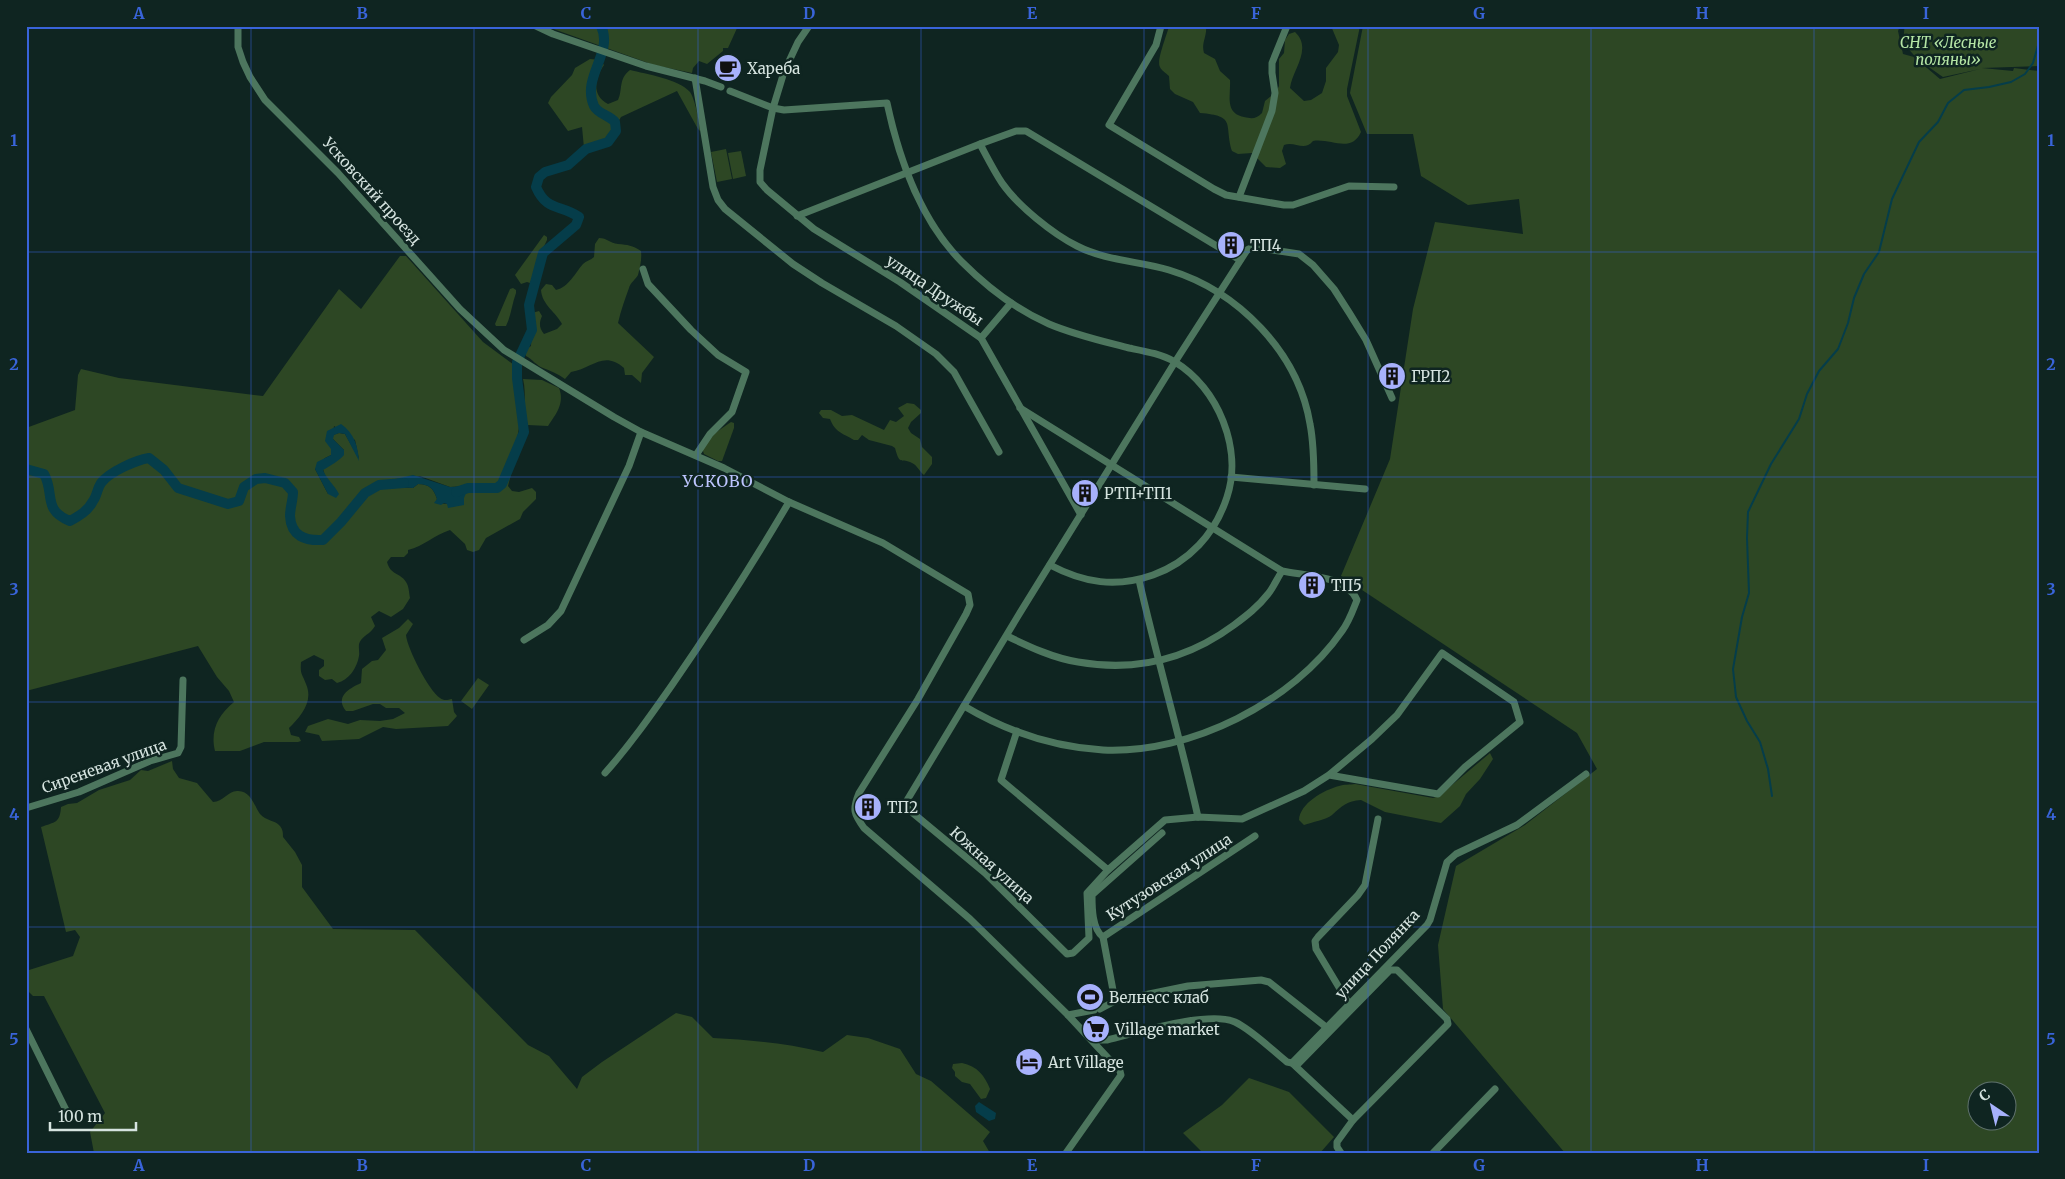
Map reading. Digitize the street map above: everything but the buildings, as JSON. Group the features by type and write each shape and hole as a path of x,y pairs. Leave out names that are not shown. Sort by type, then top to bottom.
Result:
{"street":[{"name":"Усковский проезд","path":"238,26 238,47 243,62 265,100 338,173 460,309 494,341 516,357 641,432 696,455 789,502 801,505 883,543 968,594 970,605 966,614 918,699 859,793 854,806 856,817 864,828 970,919 1068,1015"},
{"path":"536,26 553,34 646,66 695,78 721,87"},
{"name":"улица Дружбы","path":"809,26 784,72 773,108 760,170 760,182 814,229 900,282 981,338 1081,515"},
{"path":"1161,26 1156,45 1109,125 1226,195 1293,205 1349,186 1394,187"},
{"path":"1239,197 1272,111 1275,93 1272,64 1287,26"},
{"path":"695,78 713,188 725,210 793,264 889,322 936,354 954,372 999,452"},
{"path":"730,90 773,108 784,110 887,102 895,138 906,171 920,201 946,244 967,267 1011,303 1050,324 1081,336 1154,354 1175,362 1207,392 1223,421 1232,459 1231,477 1222,511 1213,528 1188,556 1160,572 1139,580 1127,582 1092,582 1050,565"},
{"path":"797,216 906,171 1016,131 1026,132 1240,260"},
{"path":"980,144 1003,184 1046,227 1078,247 1103,256 1166,270 1194,279 1220,293 1238,306 1274,343 1300,387 1310,424 1314,485"},
{"path":"1020,408 1112,465 1213,528 1282,572 1331,580 1353,591 1357,600 1344,630 1304,674 1277,696 1216,729 1181,740 1143,747 1105,750 1060,744 1017,731 989,721 964,706 1050,565 1112,465 1175,362 1247,250 1253,247 1299,254 1313,265 1334,289 1358,327 1392,398"},
{"path":"643,270 648,284 691,330 718,355 746,372 732,412 704,442 696,455"},
{"path":"981,338 1011,303"},
{"path":"524,640 548,625 561,612 630,466 641,432"},
{"path":"1231,477 1365,489"},
{"path":"605,773 630,744 694,654 738,587 789,502"},
{"path":"1007,636 1037,650 1078,662 1116,666 1158,661 1190,651 1213,640 1252,611 1268,594 1282,572"},
{"path":"1139,580 1158,661 1181,740 1198,817"},
{"name":"Южная улица","path":"964,706 906,802 908,809 984,873 1068,954 1073,953 1089,938 1087,893 1108,870 1165,820 1198,817 1237,820 1251,817 1304,791 1329,776 1397,715 1442,653 1514,702 1520,722 1465,767 1438,794 1329,776"},
{"name":"Сиреневая улица","path":"26,808 79,792 150,760 178,753 181,747 183,680"},
{"path":"1017,731 1001,780 1108,870"},
{"name":"улица Полянка","path":"1294,1064 1326,1027 1427,925 1447,862 1456,854 1517,825 1586,774"},
{"path":"1349,1004 1316,949 1315,941 1358,896 1365,885 1378,819"},
{"path":"1103,937 1098,932 1094,922 1092,894 1162,834"},
{"name":"Кутузовская улица","path":"1115,1001 1103,937 1256,836"},
{"path":"1294,1064 1390,970 1397,970 1447,1019 1448,1024 1353,1120 1337,1142 1341,1153"},
{"path":"1068,1015 1097,1009 1115,1001 1204,984 1261,980 1269,982 1326,1027"},
{"path":"1066,1153 1122,1075 1093,1040 1068,1015"},
{"path":"1093,1040 1107,1040 1190,1021 1217,1018 1236,1022 1287,1062 1294,1064 1353,1120"},
{"path":"26,1029 66,1110"},
{"path":"1433,1153 1495,1089"}],"green space":[{"path":"545,26 738,26 728,48 723,48 723,51 707,64 699,61 693,68 692,73 654,65"},
{"path":"1169,26 1206,27 1203,46 1204,53 1215,59 1220,71 1230,80 1231,107 1238,115 1252,118 1262,113 1265,101 1276,92 1279,86 1279,59 1284,53 1285,40 1289,34 1295,32 1302,45 1300,60 1290,88 1304,101 1311,100 1322,93 1326,81 1326,68 1338,52 1339,45 1331,26 1360,26 1347,89 1347,96 1361,132 1357,139 1346,144 1313,141 1306,146 1284,145 1282,151 1286,164 1280,168 1266,167 1252,153 1238,154 1232,151 1227,123 1224,119 1212,114 1200,113 1193,102 1175,94 1170,89 1169,76 1161,69 1159,64"},
{"name":"СНТ «Лесные поляны»","path":"1363,26 1900,26 1898,31 1903,54 1914,57 1940,79 1980,69 1943,77 1909,50 1904,35 1905,26 2039,26 2039,66 1982,68 2013,71 2014,68 2039,71 2039,1153 1565,1153 1443,1009 1438,945 1456,866 1525,825 1597,769 1577,733 1341,576 1390,459 1413,309 1435,222 1523,234 1519,199 1468,205 1421,176 1413,134 1367,134 1350,93"},
{"path":"590,59 600,60 604,65 598,75 596,86 599,96 608,104 618,100 622,81 630,70 662,78 685,87 690,92 701,130 698,129 677,91 621,117 608,139 584,148 582,127 568,131 548,103 551,97 572,75 575,68"},
{"path":"726,149 732,179 717,182 711,152"},
{"path":"741,151 746,176 733,179 728,153"},
{"path":"544,235 547,237 547,240 535,265 535,272 530,283 521,284 515,275"},
{"path":"599,238 630,246 641,251 638,275 630,286 618,323 654,357 642,373 641,383 632,375 625,375 624,368 610,361 598,362 571,372 565,379 541,367 526,356 525,350 531,346 532,313 539,311 542,316 540,325 544,334 557,329 562,324 544,300 541,290 546,284 552,285 556,290 565,286 583,264 594,257 595,244"},
{"path":"400,256 406,256 483,342 514,365 519,406 519,425 514,450 507,469 511,474 508,486 512,491 519,492 532,488 536,492 536,499 523,512 520,519 486,538 479,550 473,552 467,550 465,544 450,530 408,550 404,557 391,557 387,562 391,570 406,582 410,598 403,609 391,617 379,611 371,617 375,626 360,642 356,665 352,673 345,679 337,683 332,679 325,680 319,676 319,670 324,666 324,660 314,655 301,662 301,672 308,691 307,703 305,709 289,728 291,735 299,737 301,741 264,742 240,751 215,751 214,737 217,724 224,712 234,702 229,691 217,677 198,646 26,691 26,428 75,410 78,375 81,369 119,378 263,396 339,289 361,309","holes":["334,426 355,440 359,459 345,434 333,435","333,436 333,439 344,450 334,462 323,469 328,494 315,469 325,458 331,455","420,476 450,487 469,486 459,505 448,507 448,504 435,503 436,495 428,486 418,484 413,488 394,487 390,482"]},
{"path":"510,289 516,290 516,293 506,326 496,326 495,324"},
{"path":"523,379 542,380 559,388 561,393 560,403 557,413 548,426 528,425 525,414"},
{"path":"907,403 914,404 921,410 921,413 911,422 908,428 911,433 920,439 922,447 932,457 932,464 924,475 914,464 900,460 895,448 892,446 869,440 862,435 858,440 854,440 839,432 830,419 823,418 819,413 821,410 831,410 842,416 852,415 884,430 890,420 896,422 904,416 898,408"},
{"path":"731,422 734,423 734,428 722,461 704,454 702,448 715,433"},
{"path":"408,619 413,624 406,635 407,641 419,669 435,694 443,700 452,699 454,712 457,716 448,726 396,729 383,727 359,739 322,741 319,735 305,732 308,726 328,719 348,724 360,720 380,721 393,719 405,713 399,708 386,708 380,704 346,711 342,698 344,694 361,683 362,669 372,661 378,660 386,650 382,638 399,628"},
{"path":"478,678 489,685 472,709 461,701"},
{"path":"1490,753 1493,759 1480,779 1466,794 1460,806 1441,823 1385,812 1361,800 1348,803 1323,820 1304,825 1299,820 1304,808 1314,798 1343,785 1355,784 1433,798 1439,796"},
{"path":"172,761 173,769 179,778 197,783 213,802 217,802 234,791 242,791 252,799 262,816 280,826 283,837 295,852 302,865 302,887 333,929 415,930 528,1045 549,1056 577,1089 582,1077 676,1013 692,1017 713,1038 768,1042 823,1052 847,1035 868,1038 900,1049 916,1074 931,1081 990,1132 983,1141 990,1153 94,1153 90,1132 105,1113 44,996 33,996 26,989 26,971 73,956 80,937 75,930 66,932 41,827 58,819 61,807 77,803 99,790 130,780 141,770 148,771"},
{"path":"962,1063 972,1066 986,1080 990,1089 986,1098 981,1099 970,1084 962,1082 955,1076 952,1068 953,1064"},
{"path":"1249,1078 1289,1092 1334,1137 1320,1153 1203,1153 1183,1133 1222,1105"}],"water":[{"path":"341,424 349,431 354,440 358,450 359,461 345,434 339,433 334,435 333,439 344,450 344,455 323,470 339,494 336,498 328,494 315,469 317,462 331,455 331,449 325,441 327,431"},
{"path":"413,475 450,487 469,486 464,498 464,505 448,508 447,504 434,503 437,499 436,495 428,486 418,484 413,488 393,487 387,481"},
{"path":"979,1102 996,1113 995,1119 989,1121 976,1112 975,1106"}],"waterway":[{"path":"456,492 468,488 497,488 502,484 524,432 517,378 517,362 532,330 529,305 543,253 576,225 579,217 549,204 540,195 536,187 539,177 545,172 568,165 586,149 608,142 616,131 615,122 596,109 591,95 591,85 604,46 601,26"},
{"path":"1772,796 1768,769 1760,742 1747,721 1736,697 1733,669 1742,617 1749,593 1748,512 1771,464 1799,419 1807,394 1819,371 1838,349 1848,323 1854,298 1864,274 1879,252 1892,199 1919,142 1938,122 1948,103 1964,90 2011,82 2025,74 2033,63 2039,42"},
{"path":"26,469 44,474 52,506 61,517 70,521 89,508 101,483 105,479 123,467 144,459 149,458 164,470 178,488 228,504 239,501 244,487 256,479 265,478 285,483 293,492 290,516 293,528 300,536 316,540 323,540 365,493 379,485 404,483"}],"place":[{"name":"Хареба","path":"728,68"},
{"name":"ТП4","path":"1231,245"},
{"name":"ГРП2","path":"1392,376"},
{"name":"РТП+ТП1","path":"1085,493"},
{"name":"ТП5","path":"1312,585"},
{"name":"ТП2","path":"868,807"},
{"name":"Велнесс клаб","path":"1090,997"},
{"name":"Village market","path":"1096,1029"},
{"name":"Art Village","path":"1029,1062"}],"district":[{"name":"УСКОВО","path":"718,481"}]}
